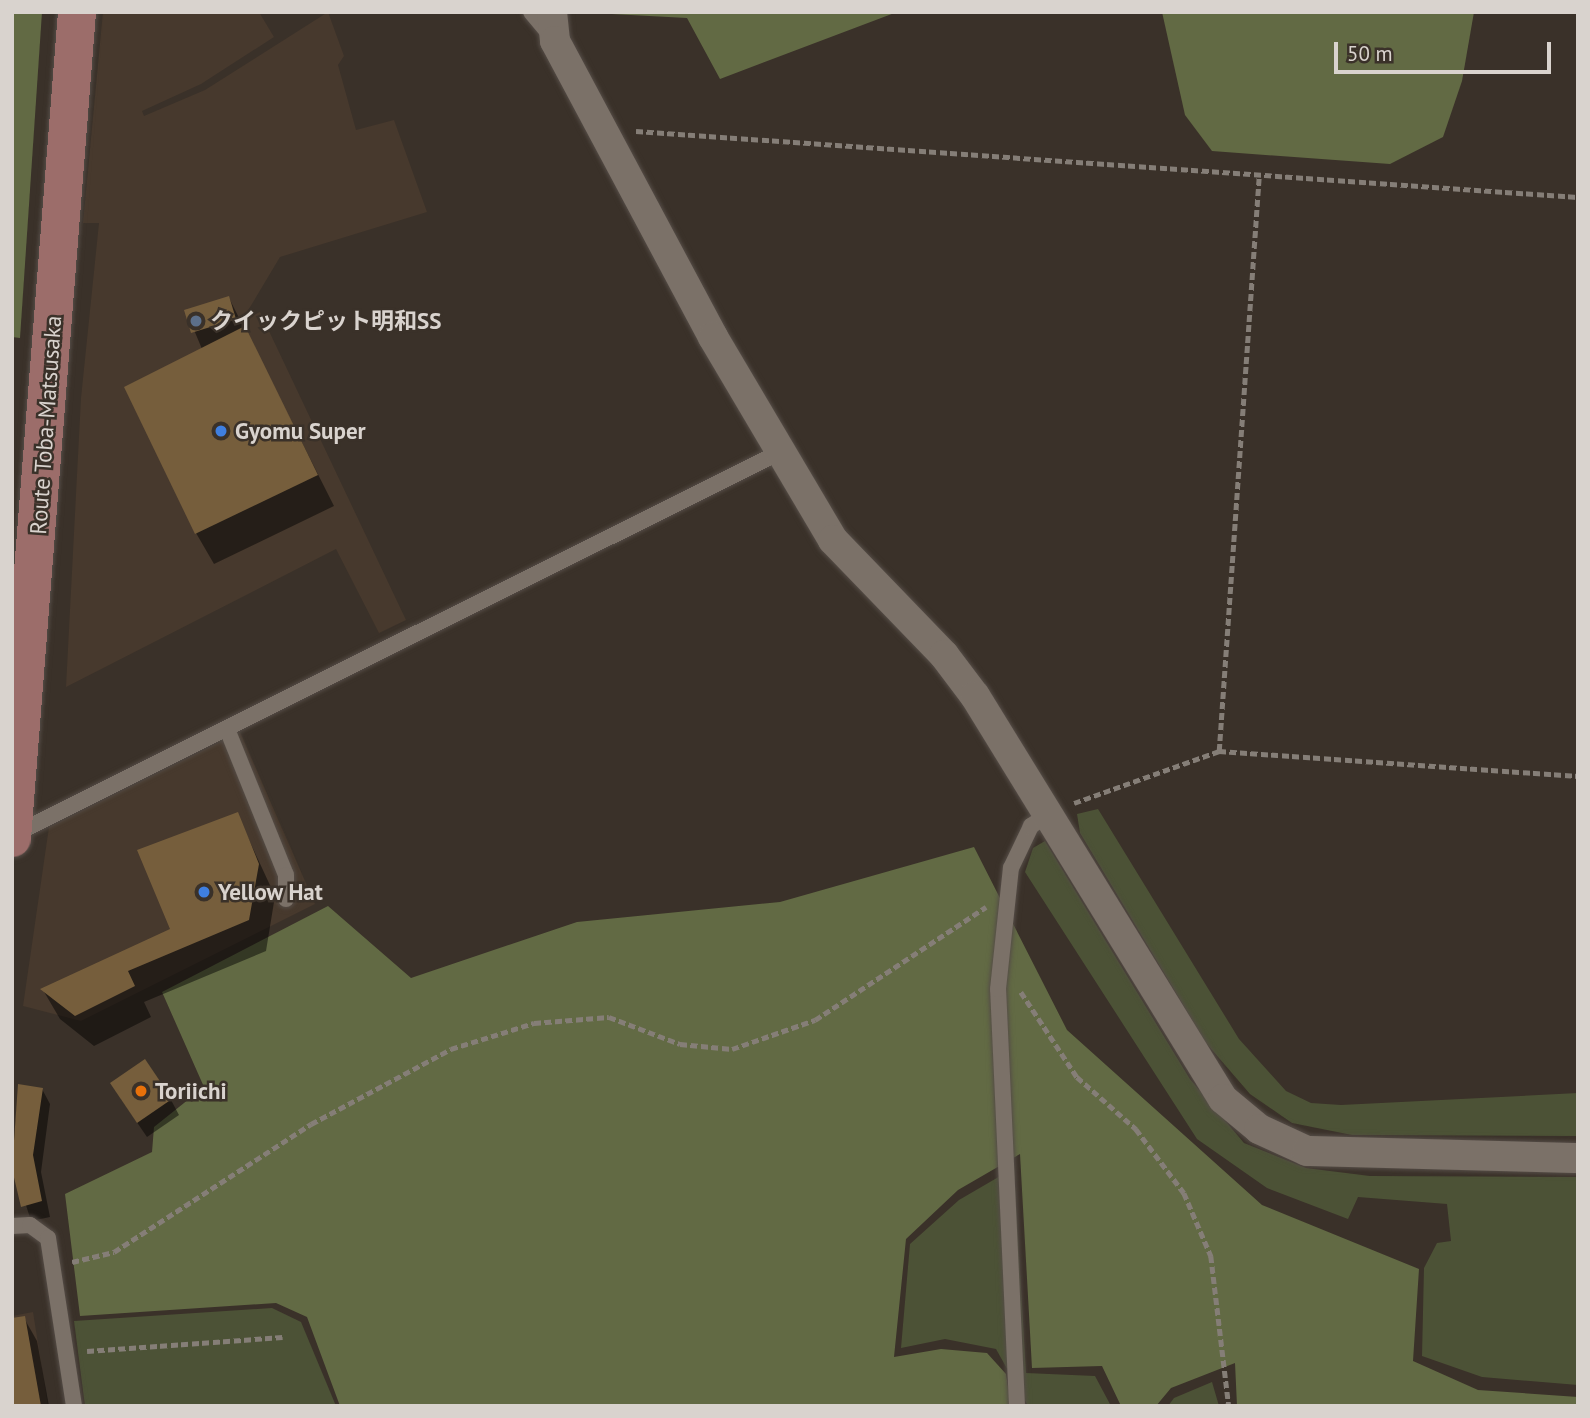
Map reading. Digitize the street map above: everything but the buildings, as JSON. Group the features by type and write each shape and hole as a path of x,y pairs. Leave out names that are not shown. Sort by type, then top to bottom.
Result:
{"main road":[{"name":"Route Toba-Matsusaka","path":"12,836 77,12"}],"street":[{"path":"554,27 605,129 780,452 833,540 944,655 1051,812 1223,1100 1259,1129 1307,1151 1345,1155 1578,1158"}],"lane":[{"path":"531,12 554,27"},
{"path":"12,836 780,452"},
{"path":"227,729 286,875 286,899"},
{"path":"1017,1406 1001,962 1007,894 1019,845 1051,812"},
{"path":"12,1226 30,1225 48,1238 70,1351 74,1406"}],"path":[{"path":"605,129 1578,197"},
{"path":"1219,751 1259,176"},
{"path":"1051,812 1219,751 1578,776"},
{"path":"53,1266 114,1252 311,1124 451,1049 534,1023 609,1017 680,1044 732,1049 815,1020 1007,894"},
{"path":"1001,962 1077,1077 1136,1129 1184,1193 1211,1256 1229,1406"},
{"path":"70,1351 217,1346 282,1337"}],"shaded area":[{"path":"103,12 259,12 274,37 201,84 142,111 144,116 205,90 328,12 344,56 338,65 356,130 394,120 427,212 280,257 243,319 260,312 406,620 379,633 336,549 66,687 81,398 99,223 83,223"},
{"path":"240,732 315,904 81,1021 23,1006 49,827"},
{"path":"33,1312 48,1406 12,1406 12,1316"}],"green space":[{"path":"12,12 42,12 20,338 12,337"},
{"path":"574,12 897,12 720,79 687,18"},
{"path":"1162,12 1474,12 1462,81 1443,137 1390,164 1212,151 1185,115"},
{"path":"1098,809 1239,1039 1286,1091 1311,1103 1341,1105 1578,1093 1578,1136 1352,1135 1292,1123 1250,1094 1206,1043 1080,833 1077,814"},
{"path":"1045,841 1190,1079 1244,1143 1306,1168 1370,1176 1578,1177 1578,1385 1482,1377 1422,1356 1424,1268 1437,1243 1451,1241 1447,1204 1358,1197 1348,1219 1267,1188 1197,1139 1025,872 1033,848"},
{"path":"974,847 1067,1030 1262,1205 1419,1269 1413,1361 1478,1390 1578,1397 1578,1406 1237,1406 1235,1363 1171,1388 1156,1406 1121,1406 1102,1366 1032,1368 1020,1154 958,1190 906,1239 894,1357 941,1349 987,1353 1006,1374 1011,1406 340,1406 307,1317 276,1303 80,1316 65,1194 152,1152 154,1127 204,1087 162,992 328,906 411,978 577,922 780,902"},
{"path":"1014,1168 1026,1373 1095,1376 1111,1406 1028,1406 996,1349 945,1339 901,1348 910,1244 959,1200"},
{"path":"272,1308 301,1322 336,1406 85,1406 74,1321"},
{"path":"1212,1382 1219,1406 1168,1406 1174,1398"}],"place":[{"name":"クイックピット明和SS","path":"196,321"},
{"name":"Gyomu Super","path":"221,431"},
{"name":"Yellow Hat","path":"204,892"},
{"name":"Toriichi","path":"141,1091"}]}
